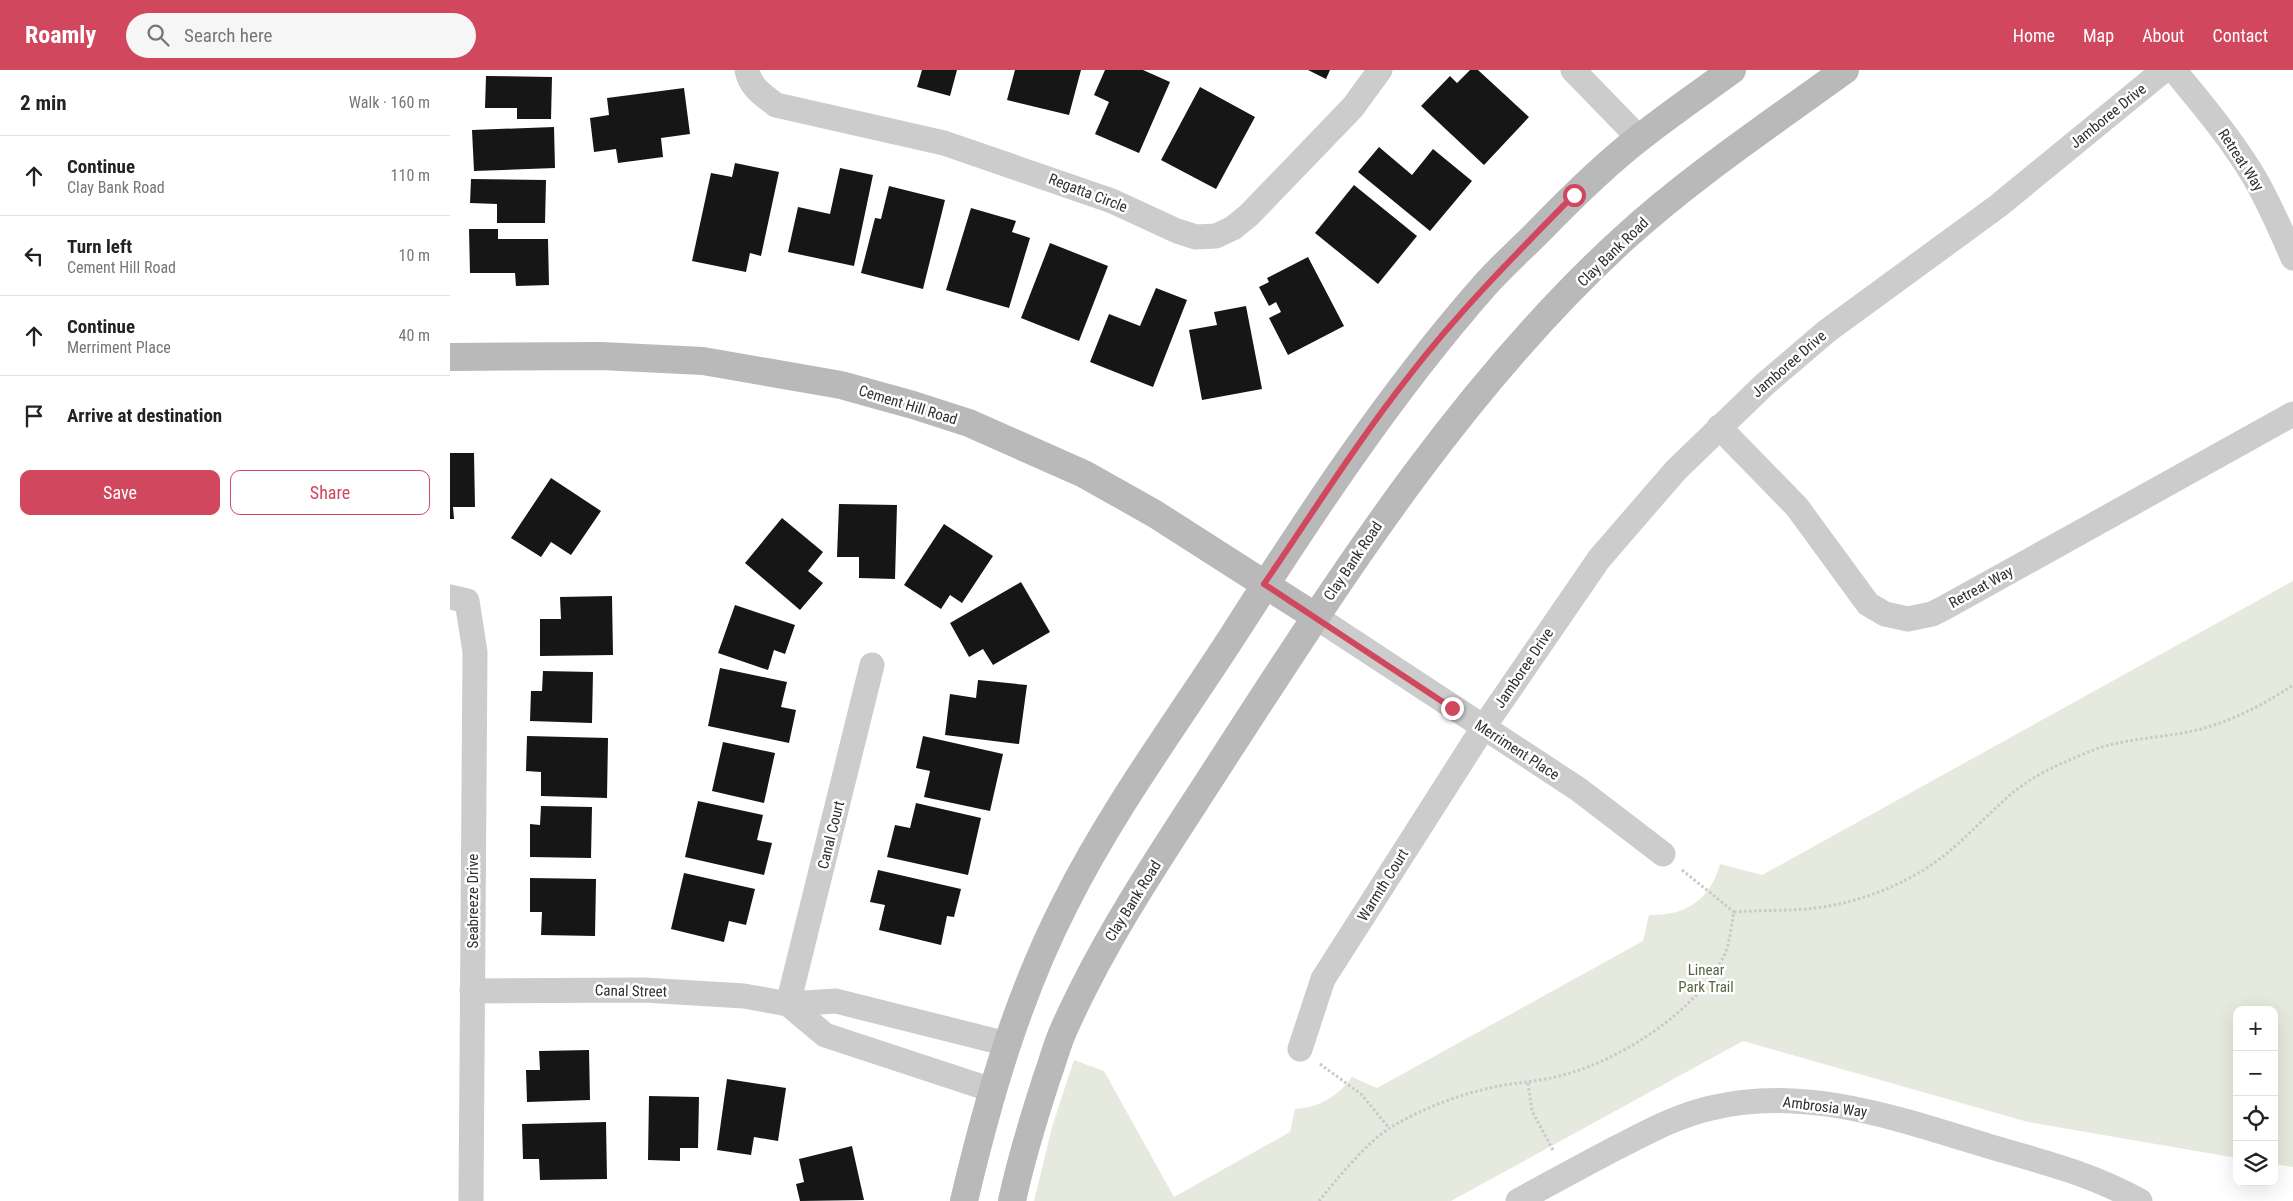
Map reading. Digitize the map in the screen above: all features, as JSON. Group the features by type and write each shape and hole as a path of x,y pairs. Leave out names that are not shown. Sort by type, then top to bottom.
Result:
{"street":[{"name":"Regatta Circle","path":"747,70 748,78 759,92 776,105 944,143 1103,198 1177,231 1196,237 1216,236 1233,228 1249,215 1353,107 1380,70"},
{"path":"1573,70 1639,138"},
{"path":"964,1201 992,1090 1007,1044 1038,961 1065,903 1127,798 1264,584 1398,391 1486,283 1574,195 1639,138 1732,70"},
{"name":"Clay Bank Road","path":"1012,1201 1032,1122 1061,1034 1108,941 1152,868 1390,507 1459,418 1535,328 1620,242 1680,189 1845,70"},
{"name":"Jamboree Drive","path":"1483,728 1599,559 1676,470 1718,427 1827,331 1998,206 2164,70"},
{"name":"Retreat Way","path":"2174,70 2247,165 2265,197 2293,258"},
{"name":"Cement Hill Road","path":"450,357 602,356 703,361 841,385 904,402 969,423 1084,474 1155,514 1316,617"},
{"name":"Retreat Way","path":"1718,427 1796,507 1868,604 1885,614 1908,619 1932,614 1944,608 2293,414"},
{"name":"Seabreeze Drive","path":"458,599 475,652 471,1201"},
{"name":"Merriment Place","path":"1316,617 1578,789 1663,854"},
{"name":"Canal Court","path":"788,1004 872,665"},
{"name":"Warmth Court","path":"1300,1049 1323,979 1483,728"},
{"name":"Canal Street","path":"472,991 644,990 744,996 788,1004 836,1001 1007,1044"},
{"name":"Canal Street","path":"788,1004 825,1035 992,1090"},
{"name":"Ambrosia Way","path":"1518,1201 1659,1126 1684,1116 1729,1104 1801,1101 1849,1107 1884,1115 2091,1177 2140,1201"}],"path":[{"path":"1663,854 1734,912 1807,909 1835,904 1879,892 1915,874 1945,855 2011,794 2047,770 2091,751 2130,740 2200,729 2238,716 2275,698 2293,685"},
{"path":"1319,1201 1339,1176 1389,1128 1465,1095 1500,1086 1528,1083 1564,1075 1601,1062 1653,1033 1678,1012 1706,983 1724,956 1734,912"},
{"path":"1300,1049 1361,1094 1389,1128"},
{"path":"1528,1083 1532,1111 1566,1175"}],"green space":[{"name":"Linear Park Trail","path":"2293,581 2293,1167 2278,1165 2278,1006 2233,1006 2233,1157 2028,1122 1743,1041 1451,1201 1034,1201 1052,1127 1074,1060 1104,1071 1174,1197 1290,1132 1295,1109 1313,1106 1327,1100 1352,1077 1377,1088 1643,941 1649,915 1674,913 1695,903 1710,887 1716,877 1720,864 1762,875"}],"building":[{"path":"922,70 957,70 950,96 917,87"},
{"path":"1015,70 1081,70 1069,115 1007,100"},
{"path":"1105,70 1143,70 1170,82 1139,153 1095,134 1109,102 1094,95"},
{"path":"1308,70 1330,70 1326,79"},
{"path":"1470,70 1478,70 1529,117 1484,165 1421,106 1450,76 1457,83"},
{"path":"486,76 552,77 551,119 517,119 517,108 485,108"},
{"path":"1200,87 1255,117 1216,189 1161,160"},
{"path":"684,88 690,134 661,138 663,157 618,163 616,149 594,152 590,118 609,115 607,98"},
{"path":"554,127 555,168 474,171 472,130"},
{"path":"1379,147 1412,175 1433,149 1472,181 1430,231 1358,172"},
{"path":"735,163 779,172 761,256 750,253 746,272 692,261 711,173 732,177"},
{"path":"840,168 873,175 854,266 788,252 798,207 830,214"},
{"path":"471,179 546,180 545,223 497,223 497,204 470,203"},
{"path":"1354,185 1417,236 1378,284 1315,233"},
{"path":"889,186 945,200 923,289 861,273 875,218 881,219"},
{"path":"971,208 1016,221 1012,232 1030,238 1009,308 946,290"},
{"path":"469,229 498,229 498,239 548,239 549,285 516,286 515,273 470,273"},
{"path":"1050,243 1108,266 1079,341 1021,318"},
{"path":"1308,257 1344,326 1288,355 1269,318 1281,312 1276,302 1269,306 1259,287 1269,282 1267,278"},
{"path":"1156,288 1187,300 1153,387 1090,362 1109,314 1140,326"},
{"path":"1246,306 1262,389 1202,400 1189,330 1217,325 1214,312"},
{"path":"450,453 474,453 475,507 453,507 454,519 450,519"},
{"path":"551,478 601,511 571,555 551,542 541,557 511,538"},
{"path":"839,504 897,505 895,579 859,578 859,557 837,557"},
{"path":"782,518 823,552 808,571 823,583 800,610 745,563"},
{"path":"944,524 993,556 962,603 950,595 941,609 904,585"},
{"path":"1021,582 1050,632 993,665 983,649 969,657 950,623"},
{"path":"612,596 613,655 540,656 540,619 561,619 560,597"},
{"path":"735,605 795,625 785,654 774,650 768,670 718,653"},
{"path":"720,668 787,682 781,707 796,710 789,743 708,726"},
{"path":"543,671 593,672 592,723 530,721 531,691 542,691"},
{"path":"978,680 1027,685 1019,744 945,735 950,694 976,698"},
{"path":"527,736 608,738 607,798 541,796 541,772 526,771"},
{"path":"923,736 1003,754 990,811 924,797 930,771 916,768"},
{"path":"723,742 775,753 764,803 712,791"},
{"path":"698,801 763,815 757,840 772,843 764,875 685,857"},
{"path":"916,803 981,818 968,875 887,857 895,825 910,828"},
{"path":"541,806 592,807 591,858 530,857 530,824 540,825"},
{"path":"878,870 961,889 954,917 947,916 941,945 879,930 885,905 870,902"},
{"path":"684,873 755,889 746,925 729,921 724,942 671,929"},
{"path":"530,878 596,879 595,936 541,935 542,912 530,912"},
{"path":"589,1050 590,1100 527,1102 526,1070 540,1070 539,1051"},
{"path":"727,1079 786,1088 778,1141 754,1137 751,1155 717,1150"},
{"path":"649,1096 699,1097 698,1148 680,1148 680,1161 648,1160"},
{"path":"606,1122 607,1179 540,1180 539,1159 523,1159 522,1124"},
{"path":"852,1146 864,1200 800,1201 796,1184 804,1182 799,1159"}],"route":[{"path":"1452,708 1264,584 1354,452 1409,376 1486,283 1574,195"}]}
